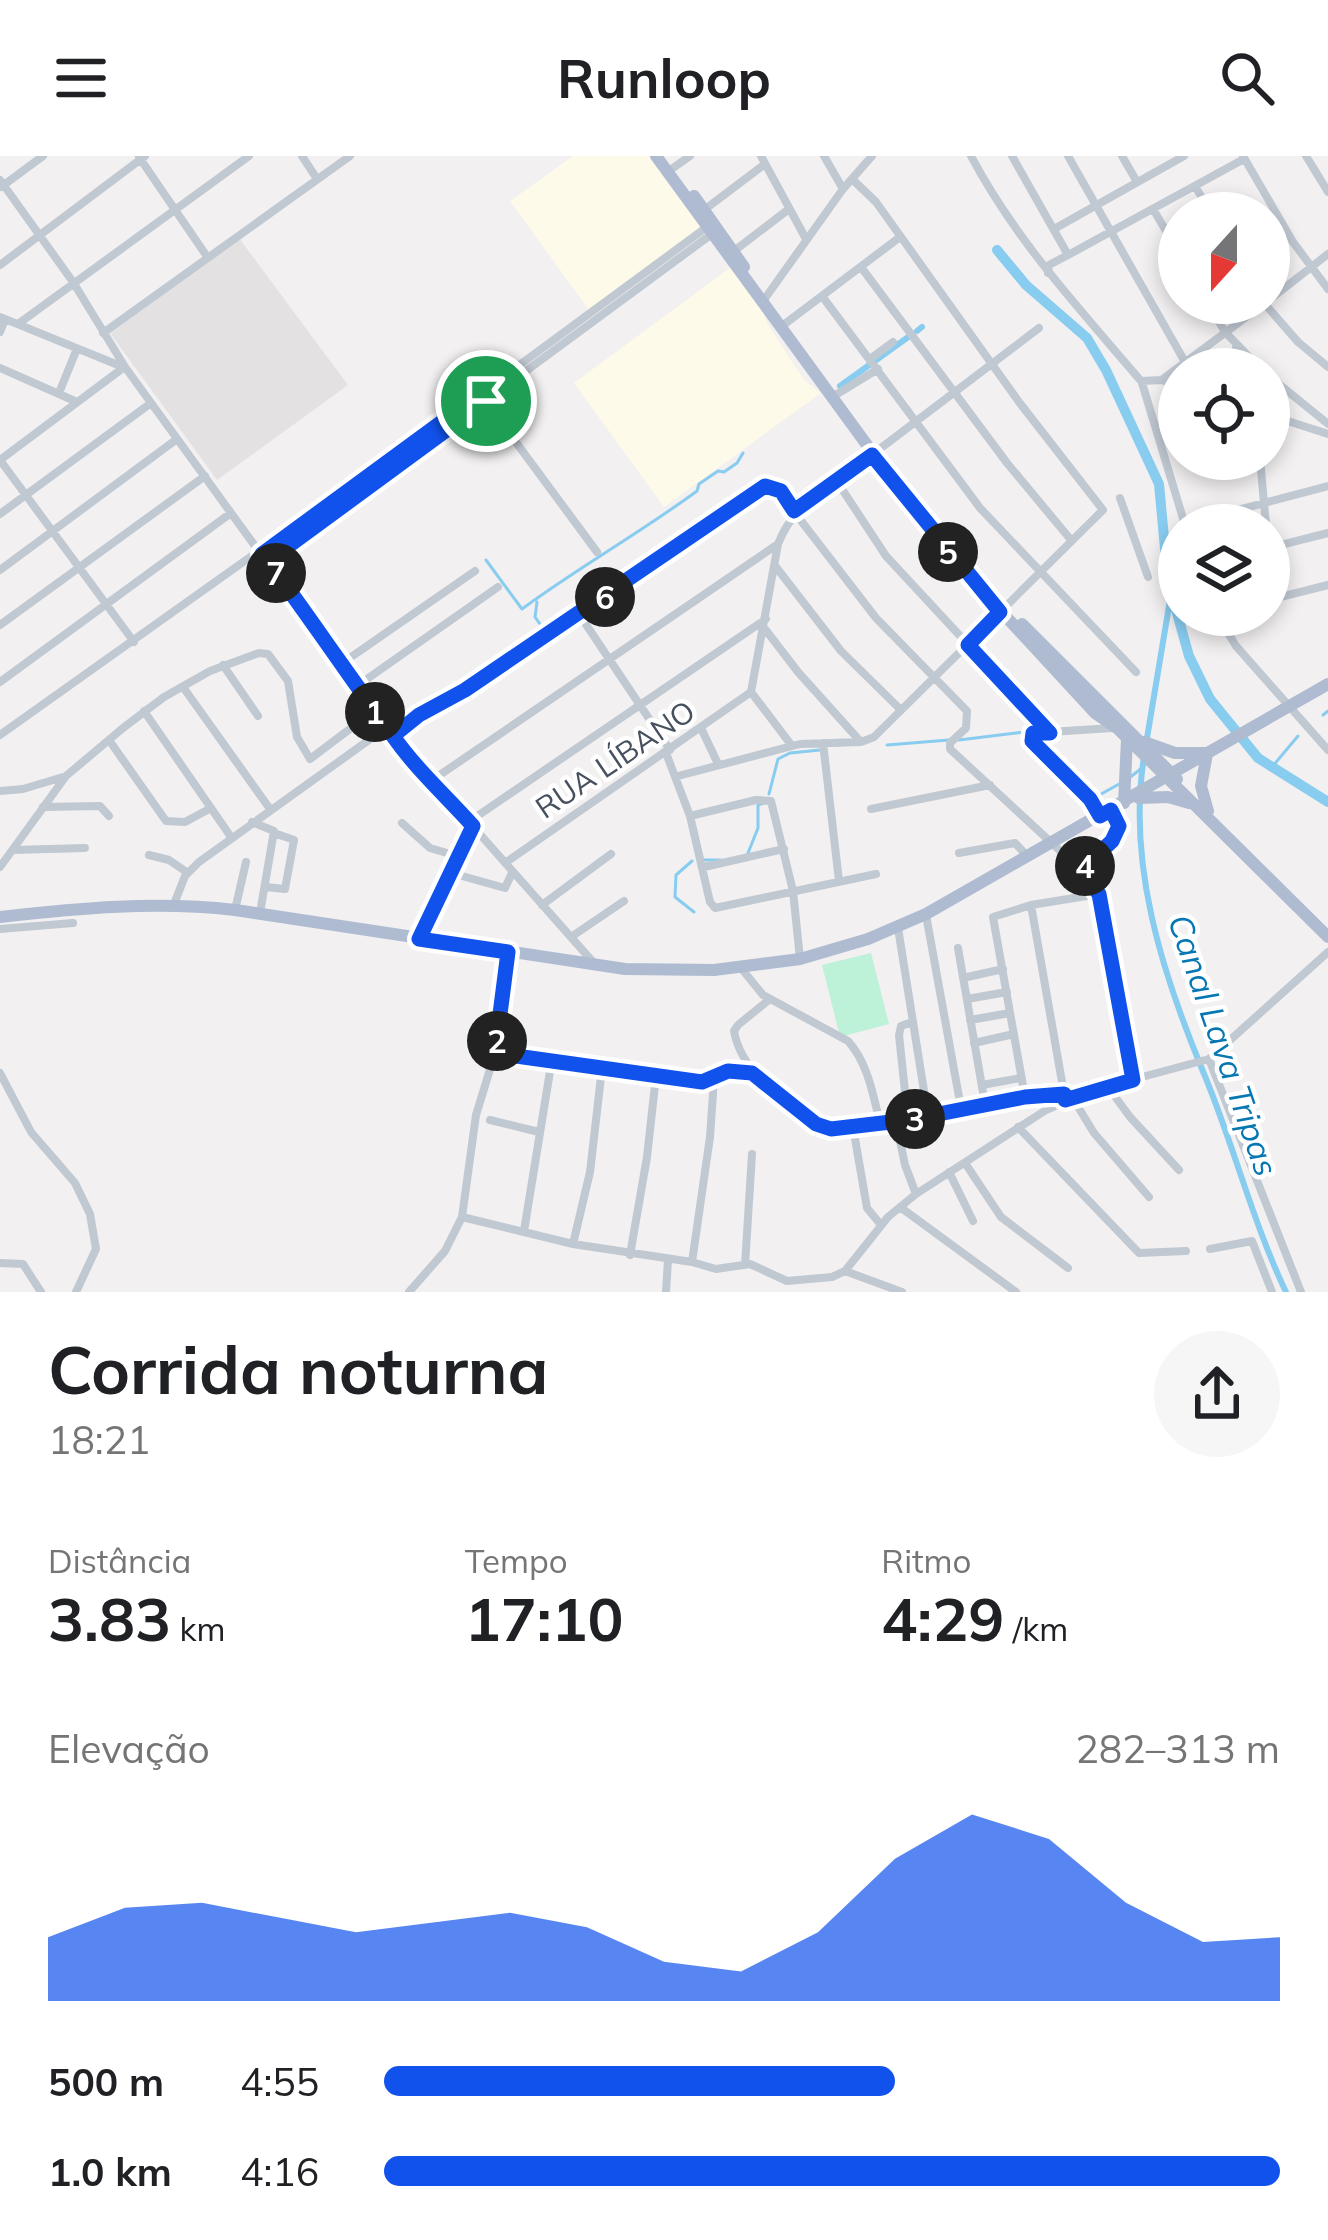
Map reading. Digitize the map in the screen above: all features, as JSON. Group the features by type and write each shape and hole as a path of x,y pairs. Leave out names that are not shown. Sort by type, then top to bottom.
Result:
{"main road":[{"path":"656,156 875,453 1035,650 1137,742 1190,803 1328,933"},
{"path":"669,162 712,229 734,251 875,453"},
{"path":"1003,610 1079,689"},
{"path":"0,917 174,904 596,965 687,971 800,959 898,928 926,914 1328,684"},
{"path":"1137,742 1175,752 1207,753"},
{"path":"1126,802 1128,764 1137,742"},
{"path":"1207,753 1201,786 1208,811"},
{"path":"1169,777 1328,933"},
{"path":"1126,802 1190,803"}],"street":[{"path":"43,156 1,184 73,282 124,367 390,732 596,965"},
{"path":"18,324 249,156"},
{"path":"302,156 317,179"},
{"path":"103,333 350,156"},
{"path":"669,162 690,156"},
{"path":"678,776 792,746 861,742 874,736 1103,510 876,202 847,184 824,156"},
{"path":"766,297 872,156"},
{"path":"970,156 1017,234 1142,381 1181,504"},
{"path":"1012,156 1068,255"},
{"path":"1068,156 1177,348"},
{"path":"1122,156 1137,182"},
{"path":"1306,156 1328,192"},
{"path":"0,265 141,157 209,254"},
{"path":"1054,229 1180,157"},
{"path":"1048,273 1049,266 1244,158 1328,290"},
{"path":"704,210 763,160 806,240"},
{"path":"1195,186 1199,192"},
{"path":"734,251 789,208"},
{"path":"1153,209 1158,217"},
{"path":"0,736 304,530 712,229"},
{"path":"786,323 900,237"},
{"path":"1290,283 1328,254"},
{"path":"861,267 1071,540"},
{"path":"822,296 980,508 1136,672"},
{"path":"0,332 3,318 124,367"},
{"path":"1220,324 1240,348"},
{"path":"1204,348 1236,324"},
{"path":"1284,324 1328,367"},
{"path":"792,746 752,692 778,544 794,511 1039,328"},
{"path":"837,394 893,342"},
{"path":"1236,344 1237,348"},
{"path":"59,393 76,351"},
{"path":"124,367 0,460 134,642"},
{"path":"0,368 77,401"},
{"path":"1142,381 1158,380"},
{"path":"1290,393 1328,424"},
{"path":"483,398 597,552"},
{"path":"0,514 151,403"},
{"path":"1290,422 1328,434"},
{"path":"0,570 177,439"},
{"path":"0,625 205,476"},
{"path":"836,480 876,544 1050,733"},
{"path":"1262,480 1265,504 1328,486"},
{"path":"174,904 188,873 252,821 465,690 765,486 781,491 876,619 967,711 968,724 950,749 1081,870 1099,894 1133,1080"},
{"path":"1120,498 1148,577"},
{"path":"0,682 232,513"},
{"path":"1290,543 1328,533"},
{"path":"431,781 778,544"},
{"path":"775,566 841,650 902,710"},
{"path":"341,664 476,571"},
{"path":"1290,595 1328,585"},
{"path":"357,686 499,587"},
{"path":"579,614 668,752 690,816 711,903 718,908 876,874"},
{"path":"419,939 471,824 639,704 765,623"},
{"path":"765,623 861,742"},
{"path":"1230,636 1283,710 1328,750"},
{"path":"0,867 66,776 144,711 223,665 268,654 291,688 296,732 307,756 315,758 374,710"},
{"path":"223,665 258,716"},
{"path":"183,686 270,809"},
{"name":"RUA LÍBANO","path":"505,863 752,692"},
{"path":"144,711 231,837"},
{"path":"701,728 718,764"},
{"path":"1081,870 1117,832 1126,802 1090,799 1032,736 1050,733 1137,742"},
{"path":"110,740 166,821 185,822 211,808"},
{"path":"824,743 839,881"},
{"path":"0,791 66,776"},
{"path":"871,809 991,784"},
{"path":"690,816 769,800 776,809 793,891 800,959"},
{"path":"43,807 100,806 109,816"},
{"path":"252,821 294,841 285,889 265,886"},
{"path":"402,823 430,848 457,856"},
{"path":"260,914 274,833"},
{"path":"959,853 1015,843 1028,857"},
{"path":"12,850 85,848"},
{"path":"704,867 784,849"},
{"path":"542,905 611,854"},
{"path":"149,855 170,860 188,873"},
{"path":"235,910 246,862"},
{"path":"462,876 506,888 512,872"},
{"path":"1025,1097 995,914 1099,894"},
{"path":"571,937 624,901"},
{"path":"1031,905 1067,1097 1149,1198"},
{"path":"926,914 961,1108"},
{"path":"0,929 74,923"},
{"path":"898,928 928,1116"},
{"path":"958,948 985,1104"},
{"path":"409,1292 446,1251 462,1217 476,1115 495,1053 508,952"},
{"path":"770,999 734,1031 752,1073 816,1124 831,1129 896,1122 1025,1097 1067,1097 1188,1067 1209,1059 1328,952"},
{"path":"741,968 770,999 848,1041 866,1070 880,1123"},
{"path":"963,978 1003,969"},
{"path":"967,999 1006,992"},
{"path":"970,1020 1010,1013"},
{"path":"908,1120 899,1031 912,1022"},
{"path":"974,1043 1014,1034"},
{"path":"495,1053 702,1082 728,1071 752,1073"},
{"path":"524,1231 552,1059"},
{"path":"1209,1059 1301,1292"},
{"path":"573,1244 590,1172 602,1068"},
{"path":"0,1073 32,1132 66,1171 90,1214 96,1249 76,1292"},
{"path":"630,1255 656,1076"},
{"path":"982,1084 1021,1078"},
{"path":"692,1262 714,1079"},
{"path":"1108,1087 1179,1170"},
{"path":"462,1217 630,1255 722,1270 745,1265 788,1281 823,1280 845,1271 881,1225 916,1194 1067,1097"},
{"path":"490,1120 539,1132"},
{"path":"896,1122 904,1165 916,1194"},
{"path":"853,1127 867,1208 881,1225"},
{"path":"1018,1127 1139,1253 1186,1251"},
{"path":"745,1265 752,1154"},
{"path":"965,1163 1001,1217 1068,1268"},
{"path":"949,1172 974,1221"},
{"path":"900,1207 1016,1292"},
{"path":"1210,1249 1252,1240 1272,1292"},
{"path":"666,1292 668,1260"},
{"path":"0,1263 23,1264 41,1292"},
{"path":"845,1271 902,1292"}],"shaded area":[{"path":"573,156 651,156 703,229 589,310 510,201"},
{"path":"239,238 348,385 217,480 110,333"},
{"path":"731,267 804,380 821,393 664,507 574,383"}],"green space":[{"path":"871,953 889,1024 840,1037 822,965"}],"waterway":[{"path":"997,250 1026,285 1087,338 1106,370 1159,484 1168,581 1189,656 1210,699 1258,758 1328,802"},
{"path":"917,331 922,327"},
{"path":"840,386 911,335"},
{"path":"486,560 522,609 697,491 699,484 718,471 737,463 743,453"},
{"path":"537,602 535,617 542,627"},
{"name":"Canal Lava Tripas","path":"1146,744 1164,636"},
{"path":"1323,715 1328,711"},
{"path":"959,740 1025,732 1031,737"},
{"path":"1272,767 1298,736"},
{"path":"887,745 949,740"},
{"path":"769,794 778,759 820,750"},
{"name":"Canal Lava Tripas","path":"1144,757 1140,837 1162,956 1286,1292"},
{"path":"1129,778 1142,768"},
{"path":"1094,798 1121,783"},
{"path":"748,853 758,828 758,805 764,803"},
{"path":"703,860 721,860"},
{"path":"692,861 676,875 675,897 694,912"}],"route":[{"path":"486,401 268,561 393,736 473,826 419,939 508,952 495,1053 702,1082 722,1072 752,1073 816,1124 831,1129 908,1120 1025,1097 1064,1094 1065,1100 1133,1080 1099,894 1081,870 1112,841 1119,826 1111,810 1100,816 1090,799 1032,741 1033,733 1050,733 968,645 1000,612 872,455 794,511 781,491 765,486 393,736 262,554 480,394 486,401"}]}
